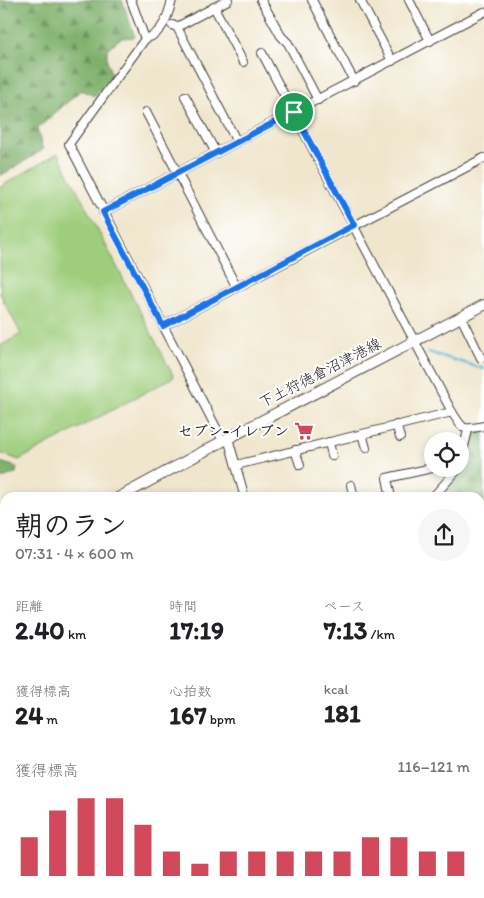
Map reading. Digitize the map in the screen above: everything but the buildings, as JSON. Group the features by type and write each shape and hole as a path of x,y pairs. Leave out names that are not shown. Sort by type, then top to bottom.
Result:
{"main road":[{"name":"下土狩徳倉沼津港線","path":"129,492 225,439 484,305"}],"street":[{"path":"131,0 145,39"},
{"path":"134,10 138,0"},
{"path":"172,0 166,23 150,38 145,39 68,144 163,326 225,439 236,465 243,492"},
{"path":"177,27 228,0"},
{"path":"261,0 281,36 288,43 318,100"},
{"path":"312,0 354,81"},
{"path":"360,0 392,61"},
{"path":"409,0 430,41"},
{"path":"214,7 243,62"},
{"path":"103,212 484,12"},
{"path":"166,23 177,27 237,142"},
{"path":"262,53 452,412 461,426 468,430 484,426"},
{"path":"185,96 216,153"},
{"path":"146,112 236,286"},
{"path":"163,326 236,286 484,158"},
{"path":"461,317 481,358"},
{"path":"236,465 452,412"},
{"path":"396,426 400,437"},
{"path":"362,434 366,448"},
{"path":"329,442 332,456"},
{"path":"295,450 300,465"},
{"path":"389,492 387,478 424,470"},
{"path":"437,492 451,477"},
{"path":"351,485 353,492"}],"green space":[{"path":"0,0 122,0 135,37 121,38 107,49 107,62 112,75 94,96 81,90 37,129 43,150 0,176"},
{"path":"58,153 174,377 19,460 0,453 0,346 21,334 0,294 0,187"},
{"path":"484,427 484,492 441,492 457,477 469,477 468,430"},
{"path":"0,462 17,467 16,473 0,479"}],"waterway":[{"path":"428,352 484,369"}],"place":[{"name":"セブン-イレブン","path":"304,431"}],"route":[{"path":"294,112 354,225 163,326 103,212 294,112"}]}
